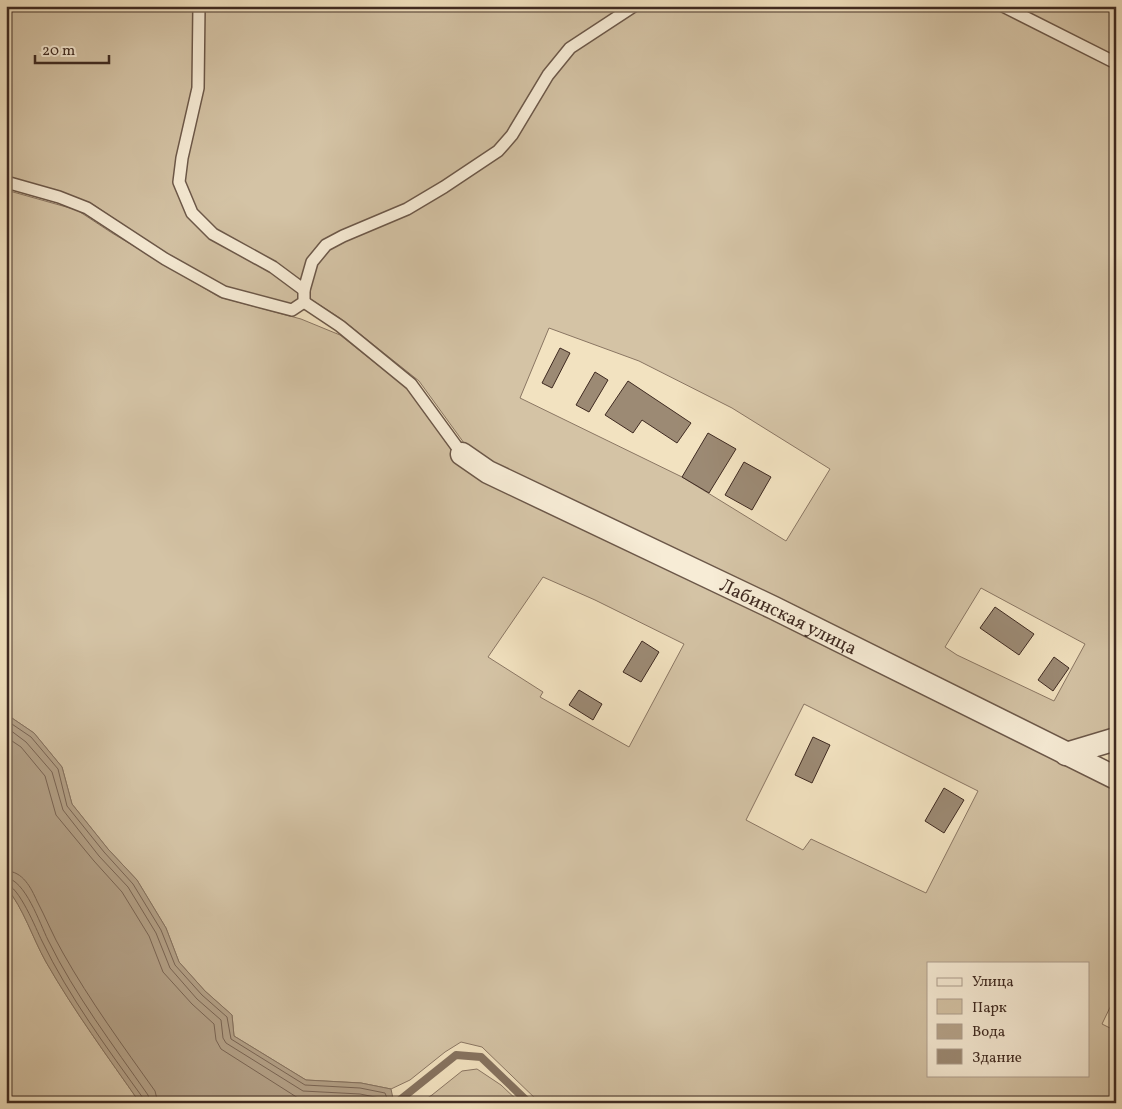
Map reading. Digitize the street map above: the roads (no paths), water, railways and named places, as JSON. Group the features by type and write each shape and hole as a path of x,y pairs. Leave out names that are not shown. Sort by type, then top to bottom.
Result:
{"street":[{"name":"Лабинская улица","path":"462,454 488,472 774,608 1116,778"},
{"path":"1066,754 1116,739"}],"lane":[{"path":"199,6 198,88 182,158 179,182 192,213 213,234 273,267 304,290"},
{"path":"304,302 304,290 312,262 326,245 407,209 498,151 512,135 548,75 570,48 634,6"},
{"path":"1003,6 1116,63"},
{"path":"6,182 59,197 87,208 165,259 224,292 292,310 304,302"},
{"path":"304,302 340,326 411,384 462,454"}],"water":[{"path":"6,714 34,733 62,767 72,804 108,849 137,880 166,928 179,962 205,991 232,1015 234,1036 306,1080 361,1083 391,1089 394,1103 140,1103 68,998 41,953 18,904 6,887"}],"waterway":[{"path":"396,1103 456,1055 481,1057 529,1103"}]}
